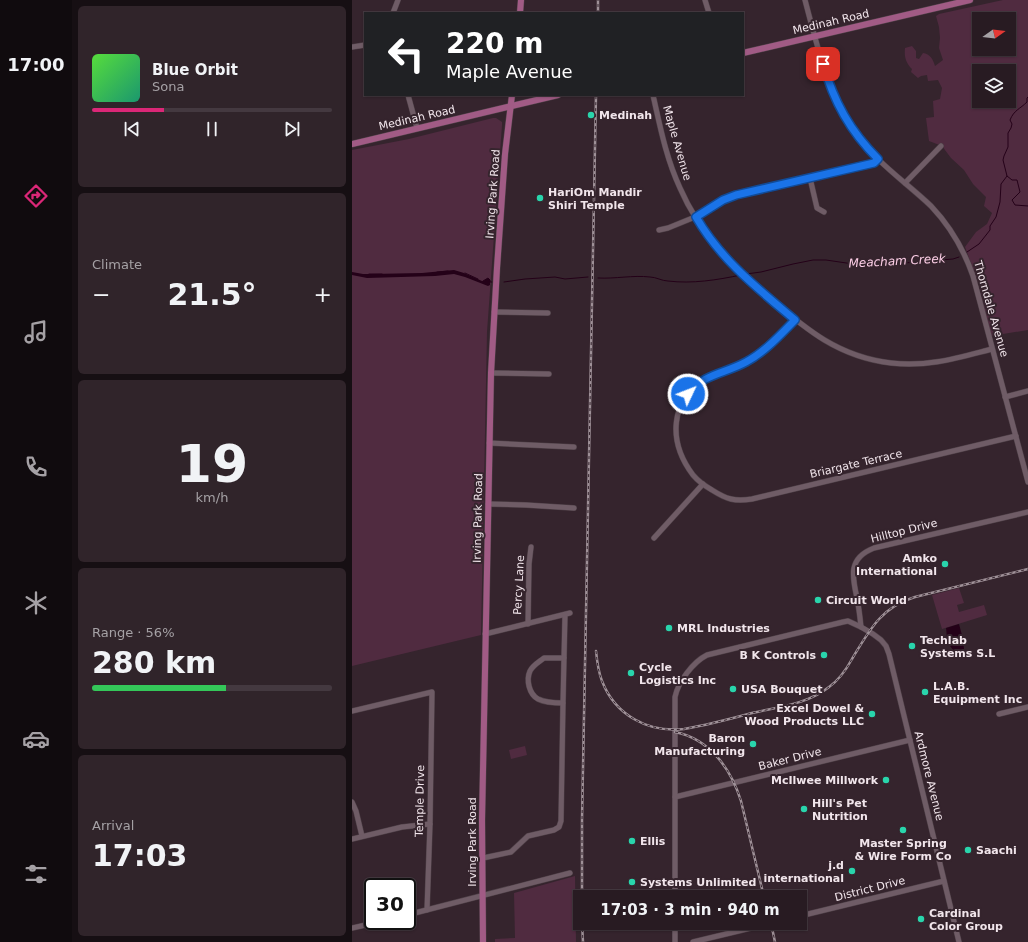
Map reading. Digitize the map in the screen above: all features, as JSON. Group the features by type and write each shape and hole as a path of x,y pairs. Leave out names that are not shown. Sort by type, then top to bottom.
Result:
{"main road":[{"path":"520,12 521,0"},
{"name":"Medinah Road","path":"744,53 970,0"},
{"name":"Irving Park Road","path":"483,942 482,820 491,373 505,154 512,96"},
{"name":"Medinah Road","path":"352,144 554,96"}],"street":[{"path":"393,12 398,0"},
{"path":"705,0 709,12"},
{"name":"Thorndale Avenue","path":"805,0 827,78 834,96 850,125 878,159 924,200 939,216 949,228 961,249 973,276 1028,482"},
{"path":"352,47 364,45"},
{"path":"408,96 417,128"},
{"name":"Maple Avenue","path":"653,96 670,162 680,189 696,217 713,243 734,267 795,320 822,340 850,353 892,363 932,363 992,349"},
{"path":"905,183 941,146"},
{"path":"659,230 696,217 723,200 736,195 874,163 878,159"},
{"path":"810,178 817,208 824,212"},
{"path":"494,312 548,313"},
{"name":"Briargate Terrace","path":"795,320 756,356 736,367 708,377 698,384 683,401 676,427 678,447 693,475 702,484 723,497 736,500 752,499 1016,436"},
{"path":"491,373 548,374"},
{"path":"1005,397 1028,392"},
{"path":"489,444 574,447"},
{"path":"654,538 702,484"},
{"path":"488,504 574,508"},
{"name":"Hilltop Drive","path":"861,627 852,572 856,562 862,554 881,546 1028,512"},
{"name":"Percy Lane","path":"528,624 529,564 531,547"},
{"path":"483,858 509,853 528,836 554,830 559,827 561,821 564,658 567,614 485,634"},
{"path":"675,890 675,697 680,682 698,661 704,656 710,654 848,621 861,627"},
{"name":"Ardmore Avenue","path":"861,627 879,638 886,646 889,654 959,942"},
{"path":"563,703 545,702 536,698 530,691 528,681 530,671 536,663 544,658 564,658"},
{"name":"Temple Drive","path":"352,711 432,692 427,910"},
{"path":"999,714 1028,707"},
{"name":"Baker Drive","path":"675,797 910,740"},
{"path":"352,802 356,811 362,836"},
{"path":"352,839 402,827 430,824"},
{"path":"416,913 570,873"},
{"name":"District Drive","path":"807,914 944,882"},
{"path":"352,928 364,925"},
{"path":"675,930 675,942"},
{"path":"693,942 743,930"}],"shaded area":[{"path":"1003,0 1028,0 1028,330 991,336 979,285 965,247 976,232 987,224 992,213 984,206 986,197 973,184 964,170 951,158 942,146 929,141 926,118 934,117 933,101 940,99 942,88 938,80 928,81 927,75 918,78 911,72 912,69 906,60 905,48 912,46 916,51 916,58 919,59 923,53 928,54 935,66 943,60 939,48 939,27 936,16 939,14"},
{"path":"496,118 502,122 502,125 487,332 481,635 352,666 352,150 409,139"},
{"path":"454,270 482,281 488,278 490,280 490,285 488,286 454,274 367,278 352,275 352,272 363,274 422,273"},
{"path":"959,588 964,603 957,605 959,612 984,605 987,615 942,629 932,595"},
{"path":"959,624 964,649 953,651 947,641 946,628"},
{"path":"525,746 527,755 511,759 509,750"},
{"path":"575,876 575,890 573,890 573,930 576,930 576,942 495,942 495,939 515,938 514,893"}],"waterway":[{"name":"Meacham Creek","path":"967,252 979,244 990,230 990,226 996,217 1000,202 1001,184 1007,176 1003,160 1008,147 1008,133 1012,124 1010,120 1015,112 1027,102 1028,97"},
{"path":"1007,176 1012,180 1017,180 1020,192 1012,200 1015,205 1028,206"},
{"name":"Meacham Creek","path":"746,274 813,260 826,260 860,265 904,263 953,259 959,257"},
{"name":"Meacham Creek","path":"437,272 448,271"},
{"name":"Meacham Creek","path":"465,273 478,279"},
{"name":"Meacham Creek","path":"369,274 382,274"},
{"name":"Meacham Creek","path":"598,278 652,277 666,281 695,282 741,275"},
{"name":"Meacham Creek","path":"504,282 555,277 565,279 588,277"},
{"name":"Meacham Creek","path":"483,281 488,278 490,282 492,282"}],"railway":[{"path":"598,0 598,12"},
{"path":"582,890 582,820 596,96"},
{"path":"596,651 602,681 615,703 624,712 646,725 658,728 684,729 792,704 821,693 833,684 842,674 877,621 893,607 903,601 1028,569"},
{"path":"675,732 699,741 709,748 725,767 737,789 741,801 762,890"},
{"path":"582,930 583,942"},
{"path":"772,930 775,942"}],"place":[{"name":"Medinah","path":"591,115"},
{"name":"HariOm Mandir Shiri Temple","path":"540,198"},
{"name":"Amko International","path":"945,564"},
{"name":"Circuit World","path":"818,600"},
{"name":"MRL Industries","path":"669,628"},
{"name":"Techlab Systems S.L","path":"912,646"},
{"name":"B K Controls","path":"824,655"},
{"name":"Cycle Logistics Inc","path":"631,673"},
{"name":"USA Bouquet","path":"733,689"},
{"name":"L.A.B. Equipment Inc","path":"925,692"},
{"name":"Excel Dowel & Wood Products LLC","path":"872,714"},
{"name":"Baron Manufacturing","path":"753,744"},
{"name":"McIlwee Millwork","path":"886,780"},
{"name":"Hill's Pet Nutrition","path":"804,809"},
{"name":"Master Spring & Wire Form Co","path":"903,830"},
{"name":"Ellis","path":"632,841"},
{"name":"Saachi","path":"968,850"},
{"name":"j.d international","path":"852,871"},
{"name":"Systems Unlimited","path":"632,882"},
{"name":"Cardinal Color Group","path":"921,919"}],"route":[{"path":"688,394 694,387 708,377 736,367 756,356 795,320 734,267 713,243 696,217 723,200 736,195 874,163 878,159 865,146 841,110 834,96 823,64"}]}
